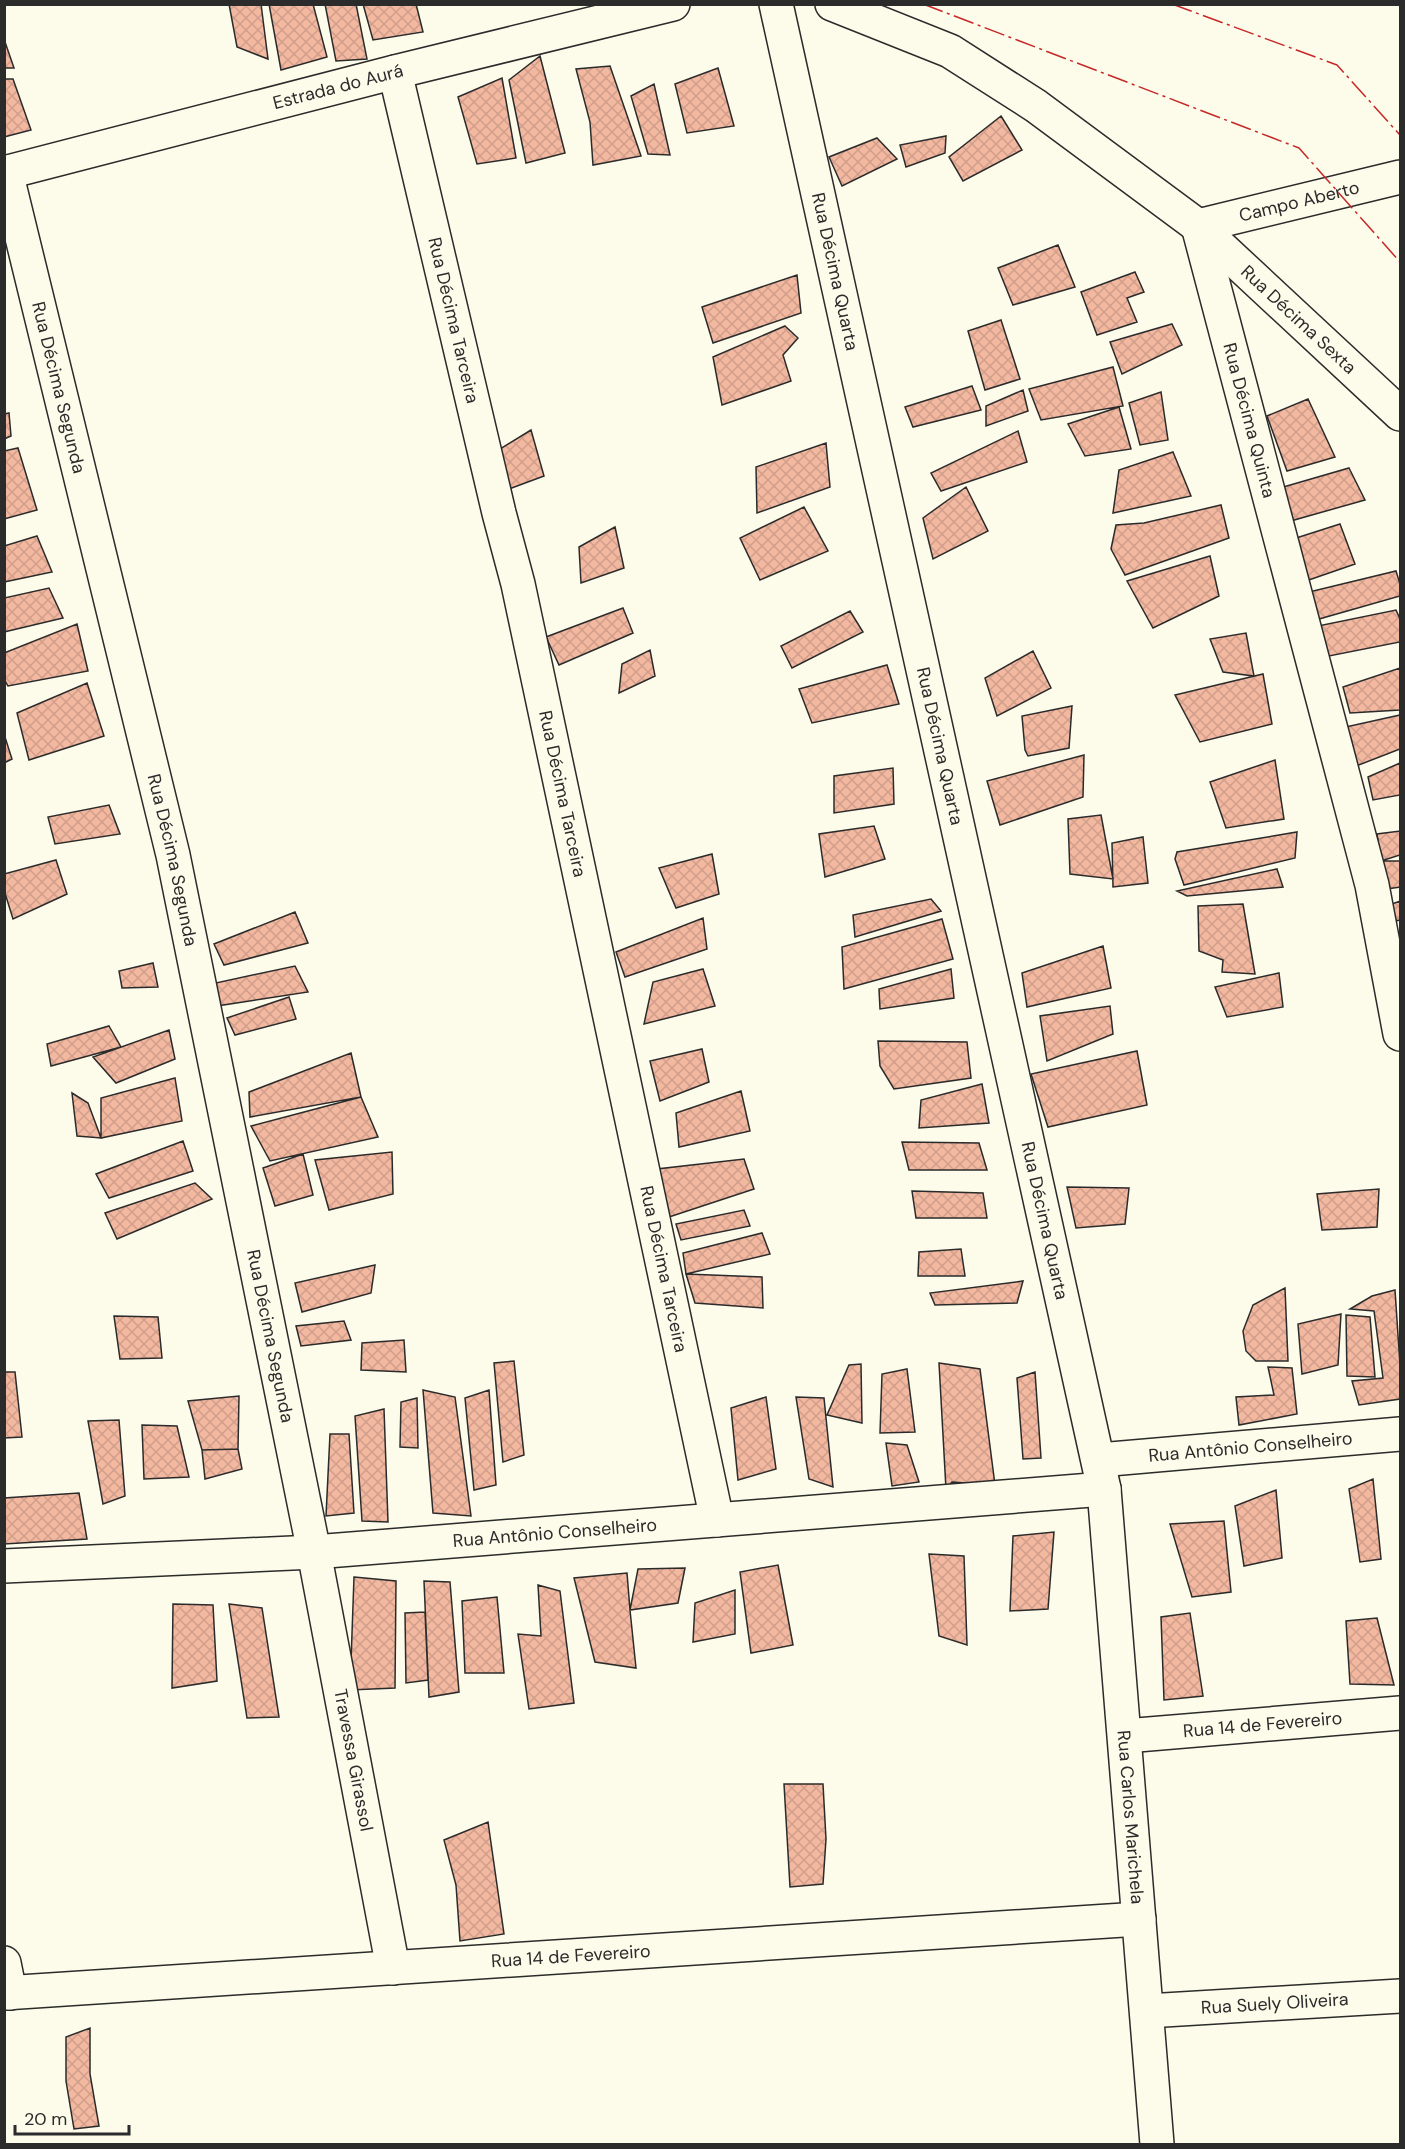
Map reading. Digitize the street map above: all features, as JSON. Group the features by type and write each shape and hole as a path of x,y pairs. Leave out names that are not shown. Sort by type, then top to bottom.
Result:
{"street":[{"name":"Estrada do Aurá","path":"5,172 394,72 673,4"},
{"name":"Rua Décima Quarta","path":"776,4 1102,1475"},
{"path":"832,4 950,51 1036,106 1198,226"},
{"name":"Rua Décima Tarceira","path":"394,72 518,584 717,1520"},
{"name":"Rua Décima Segunda","path":"5,172 173,855 314,1552"},
{"name":"Campo Aberto","path":"1198,226 1401,177"},
{"name":"Rua Décima Sexta","path":"1198,226 1401,414"},
{"name":"Rua Décima Quinta","path":"1198,226 1372,885 1401,1034"},
{"name":"Rua Antônio Conselheiro","path":"4,1566 314,1552 717,1520 1102,1475 1401,1434"},
{"name":"Rua Carlos Marichela","path":"1102,1475 1157,2145"},
{"name":"Travessa Girassol","path":"314,1552 393,1968"},
{"name":"Rua 14 de Fevereiro","path":"1125,1736 1401,1713"},
{"name":"Rua 14 de Fevereiro","path":"6,1983 393,1968 1139,1919"},
{"name":"Rua Suely Oliveira","path":"1147,2012 1401,1996"}],"building":[{"path":"229,4 261,4 268,59 237,47"},
{"path":"269,4 313,4 327,57 281,70"},
{"path":"325,4 356,4 367,59 336,61"},
{"path":"363,4 416,4 423,32 373,40"},
{"path":"4,39 14,68 4,68"},
{"path":"540,56 565,153 526,163 509,80"},
{"path":"610,66 641,156 593,165 590,122 576,69"},
{"path":"718,68 734,126 687,133 675,84"},
{"path":"502,78 516,158 477,164 458,97"},
{"path":"4,79 13,79 31,130 4,137"},
{"path":"654,84 670,155 648,154 631,96"},
{"path":"1001,116 1022,150 963,181 949,157"},
{"path":"946,136 945,153 906,167 900,145"},
{"path":"877,138 897,159 842,186 829,157"},
{"path":"1058,245 1075,287 1013,305 998,268"},
{"path":"1135,272 1144,292 1127,298 1137,322 1097,335 1081,292"},
{"path":"797,275 801,313 713,343 702,307"},
{"path":"1001,320 1020,379 985,390 968,331"},
{"path":"1172,324 1182,345 1122,374 1110,342"},
{"path":"785,326 798,338 783,355 791,381 722,405 713,357"},
{"path":"1113,367 1123,406 1041,420 1029,389"},
{"path":"972,386 981,410 913,427 905,407"},
{"path":"1023,390 1028,411 986,426 986,406"},
{"path":"1161,392 1168,440 1140,445 1129,403"},
{"path":"1308,399 1335,457 1287,471 1267,416"},
{"path":"1119,407 1131,449 1085,456 1068,424"},
{"path":"9,413 11,436 4,439 4,414"},
{"path":"531,430 544,476 509,489 495,452"},
{"path":"1018,431 1027,462 941,491 931,473"},
{"path":"826,443 830,487 757,513 756,467"},
{"path":"18,448 37,510 4,519 4,451"},
{"path":"1173,452 1191,496 1113,513 1119,470"},
{"path":"1349,468 1365,500 1287,522 1273,490"},
{"path":"966,487 988,531 933,559 923,518"},
{"path":"1221,505 1229,538 1125,575 1111,549 1116,525 1144,523"},
{"path":"804,507 828,551 760,580 740,538"},
{"path":"1340,524 1355,564 1303,582 1293,539"},
{"path":"615,527 624,568 581,583 579,547"},
{"path":"37,536 52,572 4,582 4,546"},
{"path":"1210,556 1219,596 1153,628 1127,581"},
{"path":"1396,571 1400,584 1400,596 1319,619 1309,592"},
{"path":"49,588 63,618 4,632 4,598"},
{"path":"623,608 633,633 559,665 546,637"},
{"path":"1396,610 1400,619 1400,642 1324,657 1313,627"},
{"path":"850,611 863,632 792,668 781,646"},
{"path":"77,624 88,671 8,686 4,679 4,653"},
{"path":"1246,633 1254,676 1223,672 1210,639"},
{"path":"650,650 655,676 619,693 622,664"},
{"path":"1033,651 1051,688 997,716 985,678"},
{"path":"887,665 899,704 812,723 799,689"},
{"path":"1400,668 1400,710 1350,713 1343,687"},
{"path":"1263,674 1272,724 1200,742 1175,695"},
{"path":"87,683 104,736 29,760 17,713"},
{"path":"1072,706 1069,748 1028,756 1025,750 1022,716"},
{"path":"1400,715 1400,749 1351,768 1341,728"},
{"path":"4,734 12,759 4,763"},
{"path":"1084,755 1083,797 1000,825 987,781"},
{"path":"1275,760 1284,819 1226,828 1210,782"},
{"path":"1400,763 1400,795 1373,800 1368,777"},
{"path":"893,768 894,804 834,813 834,776"},
{"path":"109,805 120,834 55,844 48,817"},
{"path":"1101,815 1113,879 1070,874 1068,819"},
{"path":"874,826 885,859 825,877 819,834"},
{"path":"1400,831 1400,855 1381,861 1377,834"},
{"path":"1297,832 1295,858 1184,885 1175,859 1177,852"},
{"path":"1143,837 1148,883 1113,887 1112,843"},
{"path":"712,854 719,894 676,908 659,868"},
{"path":"56,860 67,894 13,919 4,890 4,874"},
{"path":"1381,861 1400,861 1400,887 1387,889"},
{"path":"1277,869 1283,887 1187,896 1177,891"},
{"path":"931,899 941,911 855,937 853,915"},
{"path":"1400,901 1400,920 1396,921 1392,904"},
{"path":"1243,904 1255,974 1222,972 1223,960 1199,951 1198,906"},
{"path":"295,912 308,943 224,965 214,944"},
{"path":"703,918 707,949 625,977 616,952"},
{"path":"942,919 953,959 844,989 842,947"},
{"path":"1103,946 1111,988 1027,1007 1022,973"},
{"path":"153,963 158,987 122,988 119,971"},
{"path":"295,966 308,992 210,1007 211,984"},
{"path":"703,969 715,1006 644,1024 653,982"},
{"path":"951,969 954,998 880,1009 879,989"},
{"path":"1279,973 1283,1007 1227,1017 1215,987"},
{"path":"289,997 296,1019 235,1035 227,1018"},
{"path":"1110,1006 1113,1034 1047,1061 1040,1016"},
{"path":"109,1026 121,1047 51,1066 47,1044"},
{"path":"169,1030 175,1059 116,1083 93,1057"},
{"path":"878,1041 967,1042 971,1078 894,1089 880,1066"},
{"path":"702,1049 709,1082 660,1101 650,1061"},
{"path":"1137,1051 1147,1105 1048,1127 1031,1074"},
{"path":"351,1053 361,1097 250,1117 249,1092"},
{"path":"175,1078 182,1121 101,1138 101,1098"},
{"path":"982,1084 989,1123 919,1128 921,1100"},
{"path":"741,1091 750,1131 679,1147 676,1113"},
{"path":"72,1093 88,1103 101,1138 77,1136"},
{"path":"361,1097 378,1137 270,1161 251,1126"},
{"path":"183,1141 193,1171 109,1198 96,1174"},
{"path":"902,1142 979,1143 987,1170 909,1170"},
{"path":"392,1152 393,1194 329,1210 315,1160"},
{"path":"303,1154 313,1195 275,1206 263,1168"},
{"path":"744,1159 754,1189 666,1218 657,1169"},
{"path":"195,1183 212,1199 117,1239 105,1213"},
{"path":"1067,1187 1129,1188 1125,1224 1076,1228"},
{"path":"1379,1189 1377,1227 1322,1230 1317,1194"},
{"path":"912,1191 983,1193 987,1218 916,1218"},
{"path":"744,1210 750,1226 681,1240 676,1224"},
{"path":"762,1233 770,1254 686,1274 683,1253"},
{"path":"961,1249 965,1276 918,1276 919,1252"},
{"path":"375,1265 371,1293 302,1312 295,1283"},
{"path":"686,1274 762,1277 763,1308 695,1303"},
{"path":"1023,1281 1017,1303 935,1305 930,1293"},
{"path":"1285,1288 1288,1361 1256,1361 1246,1351 1243,1331 1253,1305"},
{"path":"1395,1290 1400,1399 1359,1405 1352,1381 1383,1378 1374,1311 1350,1309 1372,1296"},
{"path":"1341,1314 1338,1365 1302,1374 1298,1324"},
{"path":"1346,1315 1370,1317 1375,1377 1347,1376"},
{"path":"114,1316 158,1317 162,1358 120,1359"},
{"path":"344,1321 351,1340 301,1346 296,1326"},
{"path":"404,1340 406,1372 361,1370 362,1343"},
{"path":"514,1361 524,1455 503,1462 494,1363"},
{"path":"939,1363 980,1369 995,1485 952,1482 946,1489"},
{"path":"861,1364 862,1423 827,1415 849,1365"},
{"path":"1268,1367 1292,1368 1297,1414 1239,1425 1236,1397 1274,1395"},
{"path":"907,1369 915,1432 880,1433 882,1374"},
{"path":"4,1372 15,1372 22,1437 4,1438"},
{"path":"1035,1372 1041,1458 1023,1459 1017,1378"},
{"path":"423,1390 455,1397 471,1516 433,1513"},
{"path":"489,1390 496,1485 474,1490 465,1398"},
{"path":"239,1396 238,1449 202,1450 188,1401"},
{"path":"766,1397 776,1469 738,1480 731,1408"},
{"path":"796,1397 824,1398 833,1487 809,1479"},
{"path":"417,1398 418,1448 400,1447 401,1402"},
{"path":"384,1409 388,1522 362,1521 355,1416"},
{"path":"119,1420 125,1496 103,1504 88,1421"},
{"path":"142,1425 177,1426 189,1477 144,1479"},
{"path":"330,1434 349,1434 354,1513 326,1516"},
{"path":"886,1443 907,1445 919,1482 892,1486"},
{"path":"238,1449 242,1469 205,1479 202,1450"},
{"path":"1373,1479 1381,1559 1360,1562 1349,1489"},
{"path":"1276,1490 1282,1558 1244,1566 1235,1506"},
{"path":"79,1493 87,1539 4,1544 4,1498"},
{"path":"1224,1521 1231,1592 1192,1597 1170,1524"},
{"path":"1054,1532 1048,1609 1010,1611 1013,1536"},
{"path":"929,1554 964,1556 967,1645 939,1636"},
{"path":"778,1565 793,1645 751,1653 740,1572"},
{"path":"685,1568 678,1603 630,1610 638,1569"},
{"path":"627,1573 636,1668 595,1662 574,1578"},
{"path":"354,1577 396,1581 395,1688 350,1690"},
{"path":"424,1581 450,1582 459,1692 429,1697"},
{"path":"538,1585 560,1591 574,1703 529,1709 518,1634 541,1636"},
{"path":"735,1590 735,1634 693,1642 695,1603"},
{"path":"497,1597 504,1673 465,1673 462,1601"},
{"path":"173,1604 213,1605 217,1681 172,1688"},
{"path":"229,1604 262,1608 279,1717 247,1718"},
{"path":"425,1612 428,1680 406,1683 405,1613"},
{"path":"1190,1613 1203,1696 1164,1700 1161,1617"},
{"path":"1377,1618 1394,1685 1350,1684 1346,1621"},
{"path":"784,1784 823,1784 826,1839 823,1884 790,1887"},
{"path":"488,1822 504,1934 460,1941 456,1885 444,1840"},
{"path":"90,2028 90,2074 99,2126 74,2129 66,2081 66,2037"}],"power":[{"path":"923,4 1299,148 1400,262"},
{"path":"1172,4 1337,65 1400,135"}]}
